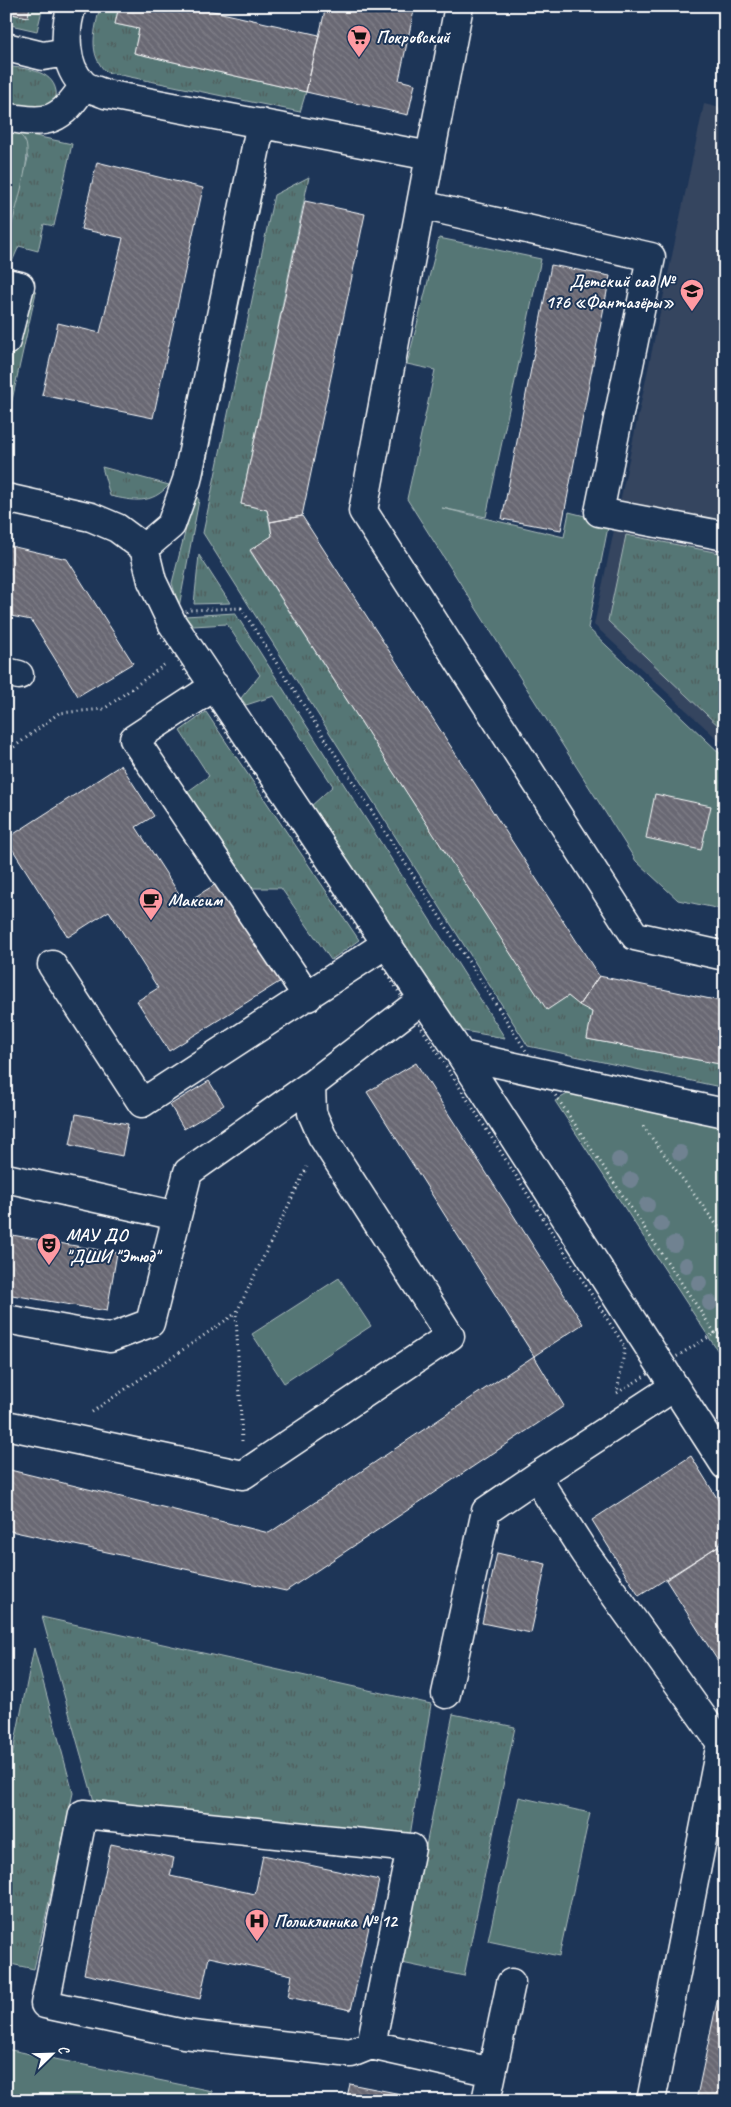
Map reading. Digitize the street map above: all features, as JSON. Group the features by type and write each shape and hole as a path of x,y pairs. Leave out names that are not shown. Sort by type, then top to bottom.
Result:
{"street":[{"path":"72,6 69,15 67,52 72,71 84,85 106,94 430,156"},
{"path":"459,6 363,511 635,936 725,956"},
{"path":"6,47 43,56 67,52"},
{"path":"6,117 35,123 56,116 74,102 84,85"},
{"path":"144,548 171,525 188,480 261,123"},
{"path":"421,205 651,257 599,512 725,536"},
{"path":"6,283 20,286 6,341"},
{"path":"6,498 91,517 117,528 144,548 152,581 172,623 461,1055 725,1465"},
{"path":"215,686 134,739 308,997"},
{"path":"52,965 142,1103 308,997 386,944"},
{"path":"6,1319 110,1338 150,1323 188,1172 310,1085 423,999"},
{"path":"461,1055 539,1071 618,1092 725,1113"},
{"path":"6,1425 243,1474 450,1336 322,1136 312,1113 310,1085"},
{"path":"6,1178 177,1216"},
{"path":"446,1694 486,1511 674,1387"},
{"path":"536,1477 584,1552 721,1743 651,2101"},
{"path":"371,2045 410,1848 83,1814 45,2004 184,2034 351,2053 371,2045 492,2072"},
{"path":"486,2101 511,1982"}],"path":[{"path":"6,752 59,713 104,709 167,663"},
{"path":"618,1092 725,1236"},
{"path":"243,1474 236,1314 322,1136"},
{"path":"58,1436 236,1314"},
{"path":"725,1335 715,1333 725,1348"}],"shaded area":[{"name":"Детский сад № 176 «Фантазёры»","path":"704,104 725,109 725,746 594,625"}],"green space":[{"path":"30,6 43,6 37,31 6,24 6,13 27,17"},
{"path":"100,6 119,6 115,24 139,29 134,53 306,92 300,112 106,72 100,65 94,49"},
{"path":"6,66 29,69 49,78 56,94 55,101 49,109 6,108"},
{"path":"6,129 21,136 25,141 27,160 21,191 6,244"},
{"path":"17,132 72,144 54,226 44,224 38,251 19,246 11,264 6,267 6,244 28,158"},
{"path":"309,177 241,504 267,510 272,536 250,551 547,1009 568,996 592,1012 587,1039 725,1065 725,1088 528,1046 203,533 274,195"},
{"path":"257,193 262,194 204,474 200,473"},
{"path":"439,238 541,259 486,517 442,508 564,537 569,512 609,522 588,628 725,758 725,910 678,900 636,861 407,499 435,370 407,364"},
{"path":"30,292 36,292 6,427 6,384 26,296"},
{"path":"102,467 169,485 156,496 149,499 134,500 110,496"},
{"path":"195,494 199,500 179,607 172,583"},
{"path":"626,535 725,554 725,732 608,621"},
{"path":"199,555 230,603 194,604"},
{"path":"235,613 505,1038 458,1030 310,807 333,786 274,696 246,705 241,698 260,675 227,624 193,626 185,616"},
{"path":"206,712 359,940 331,960 281,888 253,888 187,792 209,776 180,731"},
{"path":"571,1092 725,1123 725,1362 555,1101"},
{"path":"339,1278 371,1326 284,1383 252,1334"},
{"path":"42,1617 431,1704 410,1836 94,1801"},
{"path":"34,1648 73,1793 34,1969 6,1963 6,1786"},
{"path":"453,1714 515,1727 464,1976 402,1963"},
{"path":"519,1797 590,1813 559,1956 488,1941"},
{"path":"6,2049 212,2091 210,2101 6,2101"}],"building":[{"path":"6,6 30,6 28,17 6,13"},
{"path":"119,6 191,6 319,35 306,92 134,53 139,29 115,24"},
{"name":"Покровский","path":"326,6 415,6 399,80 415,84 408,115 306,92"},
{"path":"97,162 203,188 153,418 42,395 58,323 100,333 123,238 81,229"},
{"path":"305,201 365,214 302,516 270,522 267,510 241,504"},
{"path":"551,265 610,276 561,530 502,519"},
{"path":"302,516 599,976 579,1005 568,996 547,1010 250,550 272,536 270,522"},
{"path":"6,545 67,559 133,663 78,696 31,620 6,615"},
{"path":"121,765 154,816 136,827 185,903 221,881 284,979 169,1051 137,1001 158,988 109,911 68,937 6,839"},
{"path":"655,794 711,806 701,850 646,838"},
{"path":"599,976 725,1002 725,1065 587,1039 592,1012 579,1005"},
{"path":"416,1063 583,1324 534,1356 367,1092"},
{"path":"209,1081 224,1105 184,1129 170,1105"},
{"path":"76,1114 128,1124 122,1156 70,1145"},
{"path":"6,1234 117,1253 107,1311 6,1294"},
{"path":"534,1356 564,1406 286,1591 6,1530 6,1469 269,1533"},
{"path":"691,1456 725,1511 725,1534 718,1546 639,1596 592,1520"},
{"path":"718,1546 725,1558 725,1672 666,1580"},
{"path":"497,1553 546,1564 531,1633 482,1623"},
{"path":"111,1844 174,1858 170,1876 255,1894 263,1855 379,1880 351,2010 288,1997 292,1975 209,1957 200,1999 84,1974"},
{"path":"725,1964 725,2101 696,2101"},
{"path":"350,2084 401,2094 400,2101 346,2101"}],"place":[{"name":"Покровский","path":"359,58"},
{"name":"Детский сад № 176 «Фантазёры»","path":"692,312"},
{"name":"Максим","path":"151,921"},
{"name":"МАУ ДО \"ДШИ \"Этюд\"","path":"49,1266"},
{"name":"Поликлиника № 12","path":"257,1942"}]}
